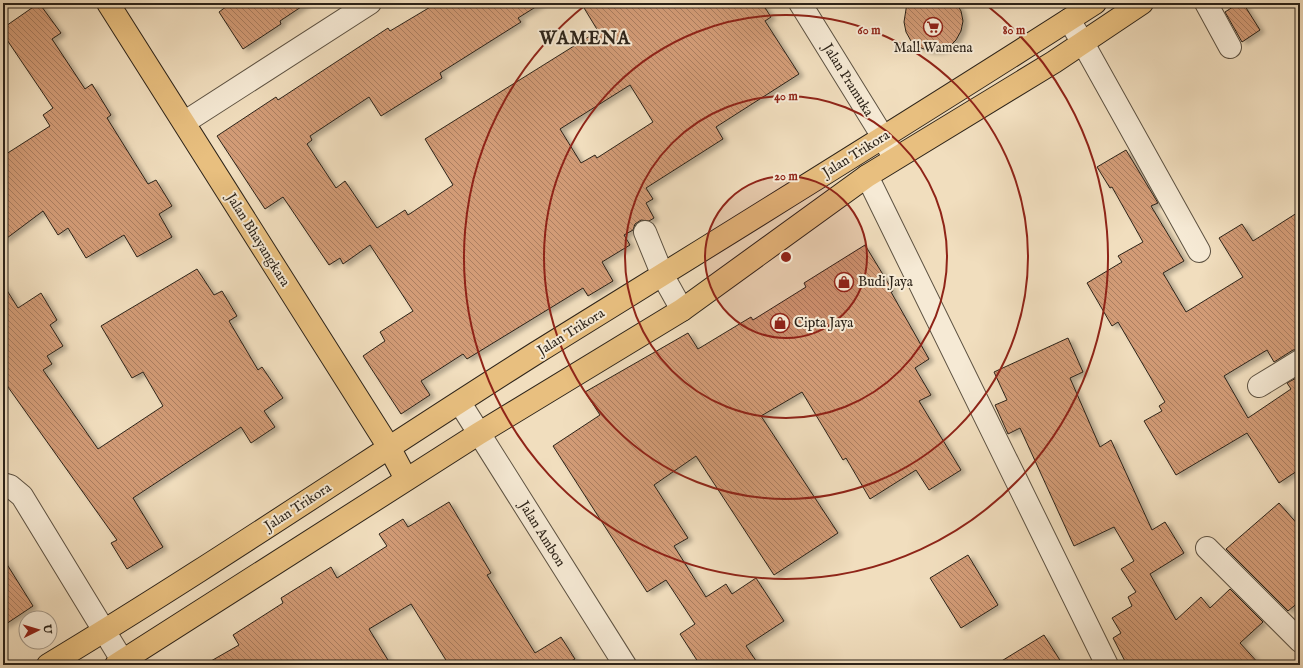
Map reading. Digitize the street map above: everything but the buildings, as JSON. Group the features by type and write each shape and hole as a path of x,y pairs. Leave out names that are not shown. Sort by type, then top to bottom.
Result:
{"main road":[{"name":"Jalan Bhayangkara","path":"108,3 185,122 390,449 406,479"},
{"name":"Jalan Trikora","path":"48,665 390,449 536,354 663,276 1095,3"},
{"name":"Jalan Trikora","path":"121,664 406,479 682,310 867,176 1083,42 1142,3"},
{"path":"283,517 301,547"}],"street":[{"path":"185,122 370,3"},
{"name":"Jalan Pramuka","path":"800,3 883,137 894,158"},
{"path":"1206,3 1230,47"},
{"path":"1069,20 1083,42 1199,251"},
{"path":"867,176 1107,665"},
{"path":"645,232 663,276 682,310"},
{"path":"1259,386 1300,361"},
{"name":"Jalan Ambon","path":"460,403 478,434 625,665"},
{"path":"3,484 10,486 22,496 104,631 121,664"},
{"path":"1206,548 1300,641"}],"place":[{"name":"Mall Wamena","path":"933,27"},
{"name":"Budi Jaya","path":"844,282"},
{"name":"Cipta Jaya","path":"780,323"}],"district":[{"name":"WAMENA","path":"585,39"}]}
